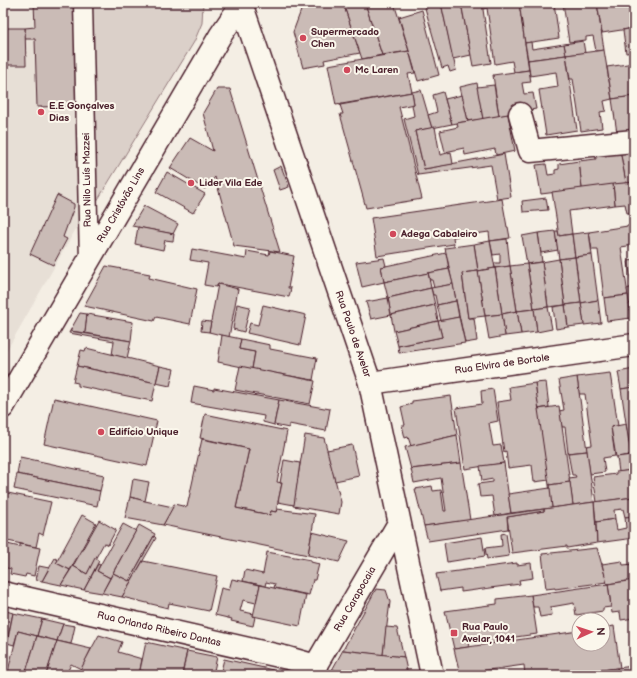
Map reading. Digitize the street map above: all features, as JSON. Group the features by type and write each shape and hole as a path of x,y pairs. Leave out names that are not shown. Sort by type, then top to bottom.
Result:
{"street":[{"name":"Rua Nilo Luís Mazzei","path":"83,3 89,261"},
{"name":"Rua Cristóvão Lins","path":"3,408 220,36 242,4"},
{"name":"Rua Paulo de Avelar","path":"242,4 370,383 432,675"},
{"path":"520,114 530,151 634,141"},
{"name":"Rua Elvira de Bortole","path":"370,383 634,345"},
{"name":"Rua Carapocaia","path":"313,670 399,523"},
{"name":"Rua Orlando Ribeiro Dantas","path":"3,593 288,658 313,670"}],"shaded area":[{"name":"E.E Gonçalves Dias","path":"3,3 76,3 81,220 3,357"},
{"path":"88,3 203,3 202,23 194,42 94,206"}],"building":[{"path":"34,3 76,3 79,106 37,107 35,39 25,39 25,28 35,27"},
{"path":"315,3 343,3 360,53 324,60 325,64 303,68 293,32 303,5"},
{"path":"343,3 365,3 382,55 362,59"},
{"path":"365,3 394,3 409,51 382,55"},
{"path":"427,3 441,3 456,70 450,72 448,66 442,68 425,8 428,7"},
{"path":"441,3 461,3 471,55 453,59"},
{"path":"461,3 482,3 491,63 473,66"},
{"path":"482,3 519,3 529,70 514,72 512,61 495,64 487,8 483,9"},
{"path":"519,3 554,3 559,38 525,43"},
{"path":"563,3 597,3 604,50 596,51 593,36 586,37 586,40 569,42"},
{"path":"597,3 634,3 634,28 602,33"},
{"path":"422,10 439,75 418,81 399,17"},
{"path":"3,28 25,28 26,65 3,65"},
{"path":"634,28 634,52 626,53 623,30"},
{"path":"583,41 585,53 566,55 564,44"},
{"path":"531,42 532,49 564,44 566,55 528,60 525,43"},
{"path":"604,50 612,99 604,101 606,111 600,112 602,128 581,131 573,79 570,79 566,55"},
{"path":"409,51 415,73 408,74 412,92 336,105 328,65"},
{"path":"566,55 577,130 546,135 539,90 558,87 556,72 530,76 528,60"},
{"path":"634,63 634,96 612,99 607,67"},
{"path":"529,70 531,82 522,83 524,94 533,93 536,109 499,116 493,75"},
{"path":"477,83 483,119 468,121 460,87"},
{"path":"494,85 499,116 483,119 477,87"},
{"path":"217,89 230,89 280,252 234,246 215,177 205,189 170,168 190,138 213,151 203,113"},
{"path":"421,90 432,128 415,131 424,169 504,154 511,197 497,199 491,165 418,175 404,119 414,116 412,92"},
{"path":"412,92 414,104 399,107 422,199 366,208 340,114 343,114 340,105"},
{"path":"443,92 452,124 432,128 428,115 437,112 433,95"},
{"path":"462,95 468,121 452,124 445,99"},
{"path":"634,96 634,131 617,133 612,99"},
{"path":"508,114 515,151 496,155 495,149 465,155 464,148 445,152 440,131 458,127 457,123"},
{"path":"435,127 440,155 451,152 453,164 424,169 415,131"},
{"path":"634,148 634,182 626,183 620,150"},
{"path":"620,150 626,183 582,189 579,161 596,159 595,153"},
{"path":"579,161 582,189 541,194 536,165 546,164 548,175 555,174 555,170 559,169 559,164"},
{"path":"281,166 289,187 280,190 273,170"},
{"path":"167,172 205,194 193,213 156,192"},
{"path":"634,182 634,212 627,213 625,204 615,205 613,184"},
{"path":"613,184 615,205 569,211 572,234 559,236 552,192"},
{"path":"57,195 74,204 74,207 63,237 67,239 53,265 30,254"},
{"path":"546,198 548,210 523,212 522,201"},
{"path":"502,199 510,238 490,241 489,232 453,237 454,244 377,256 371,218"},
{"path":"144,206 178,224 173,234 132,226"},
{"path":"634,225 634,245 621,247 628,295 604,298 598,250 592,250 589,232"},
{"path":"138,227 174,234 173,241 165,240 163,250 135,244"},
{"path":"555,231 558,250 541,253 538,233"},
{"path":"555,231 558,231 559,236 572,234 575,257 559,259"},
{"path":"589,232 592,255 575,257 572,234"},
{"path":"538,233 542,262 527,264 522,236"},
{"path":"507,239 510,266 495,268 494,263 500,263 500,254 493,255 490,241"},
{"path":"490,241 495,268 478,271 474,244"},
{"path":"474,244 478,271 462,273 468,318 474,318 477,341 465,343 445,248"},
{"path":"192,249 246,259 247,251 269,255 270,251 294,256 288,288 291,288 289,297 220,284 216,287 204,285 208,263 190,260"},
{"path":"446,253 449,269 384,282 381,267"},
{"path":"592,255 598,300 581,303 575,257"},
{"path":"575,257 581,303 565,305 559,259"},
{"path":"384,258 386,266 381,267 384,282 362,287 356,262"},
{"path":"559,259 565,305 548,307 542,262"},
{"path":"634,260 634,303 629,304 627,289 632,287 628,261"},
{"path":"542,262 548,307 534,309 527,264"},
{"path":"527,264 534,309 517,311 510,266"},
{"path":"106,266 150,274 149,278 197,289 190,324 156,317 154,321 84,306"},
{"path":"510,266 517,311 502,314 495,268"},
{"path":"495,268 502,314 485,316 478,271"},
{"path":"449,269 453,284 434,288 428,273"},
{"path":"478,271 485,316 468,318 462,273"},
{"path":"428,273 431,288 388,298 384,282"},
{"path":"218,284 238,289 229,337 209,332"},
{"path":"453,284 456,301 437,305 435,295 433,295 431,288"},
{"path":"431,288 435,305 391,315 388,298"},
{"path":"628,295 631,318 607,321 604,298"},
{"path":"388,298 391,315 371,319 366,302"},
{"path":"598,300 601,323 584,325 581,303"},
{"path":"456,301 459,317 441,321 437,305"},
{"path":"581,303 584,325 568,327 565,305"},
{"path":"634,303 634,318 631,318 629,304"},
{"path":"237,304 250,307 244,332 233,329"},
{"path":"263,305 306,315 300,345 247,333 250,323 258,325"},
{"path":"435,305 438,321 394,331 391,315"},
{"path":"565,305 568,327 556,329 553,307"},
{"path":"548,307 552,329 537,332 534,309"},
{"path":"534,309 537,332 521,334 517,311"},
{"path":"517,311 521,334 505,336 502,314"},
{"path":"80,313 87,314 85,333 70,331"},
{"path":"87,314 133,322 131,341 85,333"},
{"path":"502,314 505,336 489,339 485,316"},
{"path":"459,317 465,343 399,353 398,346 442,337 438,321"},
{"path":"202,321 211,322 209,332 201,331"},
{"path":"438,321 442,337 398,346 394,331"},
{"path":"70,331 131,341 127,358 112,355 114,341 69,333"},
{"path":"222,335 241,339 239,349 255,352 252,369 218,362"},
{"path":"241,339 270,345 270,349 317,358 313,380 252,369 255,352 239,349"},
{"path":"86,348 160,366 156,383 77,366 81,350 85,351"},
{"path":"77,366 156,383 152,401 78,386 78,383 73,382"},
{"path":"160,366 174,369 170,386 156,383"},
{"path":"240,366 315,381 310,404 235,390"},
{"path":"634,369 634,387 621,389 618,372"},
{"path":"610,373 618,426 611,427 615,456 603,458 605,472 590,474 586,446 592,445 585,394 579,394 577,377"},
{"path":"577,377 587,451 568,453 565,427 562,427 559,411 564,410 559,380"},
{"path":"546,382 549,407 538,409 535,383"},
{"path":"535,383 549,480 534,482 532,465 508,468 506,451 504,452 497,402 511,400 509,387"},
{"path":"194,386 214,390 214,388 279,400 274,425 263,422 264,416 191,403"},
{"path":"634,387 634,442 629,443 621,389"},
{"path":"493,389 498,421 489,423 493,446 501,445 504,463 465,469 456,408 482,404 481,391"},
{"path":"451,396 457,435 411,446 408,437 405,438 402,425 405,425 401,407 412,404 412,401"},
{"name":"Edifício Unique","path":"54,398 157,421 147,466 44,444"},
{"path":"279,400 330,409 326,431 289,424 289,428 274,425"},
{"path":"559,406 570,482 549,485 538,409"},
{"path":"205,414 287,431 277,482 282,483 276,512 271,511 270,515 236,508 249,449 200,438"},
{"path":"626,424 631,455 616,457 611,427"},
{"path":"305,435 324,438 341,502 339,514 293,506"},
{"path":"457,435 461,463 411,469 405,447"},
{"path":"202,439 249,449 236,508 270,515 271,511 276,512 277,509 315,514 308,555 163,525 174,504 187,507"},
{"path":"352,445 359,476 335,481 327,450"},
{"path":"587,451 594,502 573,505 569,478 576,477 575,475 572,475 568,453"},
{"path":"631,455 633,470 619,472 617,457"},
{"path":"20,457 104,475 100,491 17,474"},
{"path":"284,460 300,463 294,505 278,502 282,483 280,483"},
{"path":"461,463 470,520 424,526 415,489 432,486 433,491 441,490 444,511 446,511 441,478 414,483 411,469"},
{"path":"504,463 511,513 495,516 492,496 480,497 478,484 493,482 493,479 482,481 480,466"},
{"path":"633,470 634,497 597,502 593,477"},
{"path":"17,474 100,491 97,506 14,489"},
{"path":"133,479 149,482 145,501 130,497"},
{"path":"570,482 573,505 552,508 549,485"},
{"path":"550,488 552,508 511,513 508,494"},
{"path":"3,492 51,502 43,535 39,533 36,547 3,540"},
{"path":"130,497 173,507 163,525 125,518"},
{"path":"634,497 634,516 625,517 623,509 614,510 615,519 596,522 594,502"},
{"path":"594,502 597,543 567,548 567,546 512,553 507,517 544,511 544,509"},
{"path":"544,509 544,511 507,517 508,529 428,541 424,526"},
{"path":"82,515 96,523 70,570 56,563"},
{"path":"634,516 634,538 597,543 596,522 615,519 617,530 626,528 625,517"},
{"path":"99,520 116,530 108,545 104,543 87,574 73,566"},
{"path":"123,524 136,531 110,578 97,571"},
{"path":"139,525 155,534 129,581 113,573"},
{"path":"312,532 349,541 339,562 308,555"},
{"path":"506,533 509,556 487,559 485,548 502,546 501,534"},
{"path":"154,536 156,538 122,597 102,593 113,573 129,581"},
{"path":"482,537 485,556 447,562 444,543"},
{"path":"3,543 20,547 20,544 40,548 34,576 26,574 25,577 10,574 11,569 3,567"},
{"path":"597,548 607,582 546,589 542,554"},
{"path":"267,552 311,560 311,562 319,564 309,595 274,588 275,584 266,582 265,586 243,581 245,570 263,574"},
{"path":"55,558 58,560 56,563 70,570 61,585 42,581"},
{"path":"95,558 99,561 84,590 61,585 73,566 87,574"},
{"path":"143,561 217,576 209,611 169,603 168,608 122,597"},
{"path":"622,561 623,565 634,564 634,580 607,584 602,564"},
{"path":"517,563 517,565 531,563 533,578 519,580 520,584 461,592 461,588 440,591 436,574"},
{"path":"98,564 100,565 97,571 110,578 102,593 84,590"},
{"path":"39,566 49,568 42,581 36,580"},
{"path":"232,579 260,585 256,603 243,600 240,611 254,614 253,616 255,617 253,626 231,621 232,619 215,615 221,588 229,590"},
{"path":"634,580 634,618 621,620 620,612 612,613 608,584"},
{"path":"608,584 611,607 603,608 603,611 596,612 576,612 574,603 551,607 552,615 540,617 538,607 533,607 531,595"},
{"path":"260,585 306,595 300,626 253,616"},
{"path":"376,589 386,590 390,602 383,655 343,650"},
{"path":"531,595 537,634 494,640 495,643 486,644 485,639 468,641 469,647 454,649 445,611 497,604 497,599"},
{"path":"3,610 13,613 3,660"},
{"path":"13,613 42,619 37,636 18,631 14,645 7,643"},
{"path":"42,619 63,624 57,641 37,636"},
{"path":"63,624 75,626 71,644 57,641"},
{"path":"614,626 620,668 567,675 525,675 524,665 460,674 454,649 571,632 571,652 611,652 611,627"},
{"path":"386,627 397,628 404,657 383,655"},
{"path":"18,631 37,636 25,675 7,675"},
{"path":"99,635 122,642 118,652 142,659 139,675 77,675"},
{"path":"37,636 57,641 46,675 25,675"},
{"path":"57,641 91,649 81,669 71,664 66,675 46,675"},
{"path":"146,642 187,651 182,675 143,675 144,671 140,670"},
{"path":"343,650 404,657 408,675 369,675 332,670"},
{"path":"187,651 217,657 213,675 182,675"},
{"path":"224,659 273,670 274,675 220,675"},
{"path":"634,666 634,675 618,675 617,668"},
{"path":"617,668 618,675 580,675 579,673"},
{"path":"332,670 369,675 329,675"}],"place":[{"name":"Supermercado Chen","path":"303,38"},
{"name":"Mc Laren","path":"347,70"},
{"name":"E.E Gonçalves Dias","path":"41,112"},
{"name":"Lider Vila Ede","path":"191,183"},
{"name":"Adega Cabaleiro","path":"393,234"},
{"name":"Edifício Unique","path":"101,432"},
{"name":"Rua Paulo Avelar, 1041","path":"454,633"}]}
